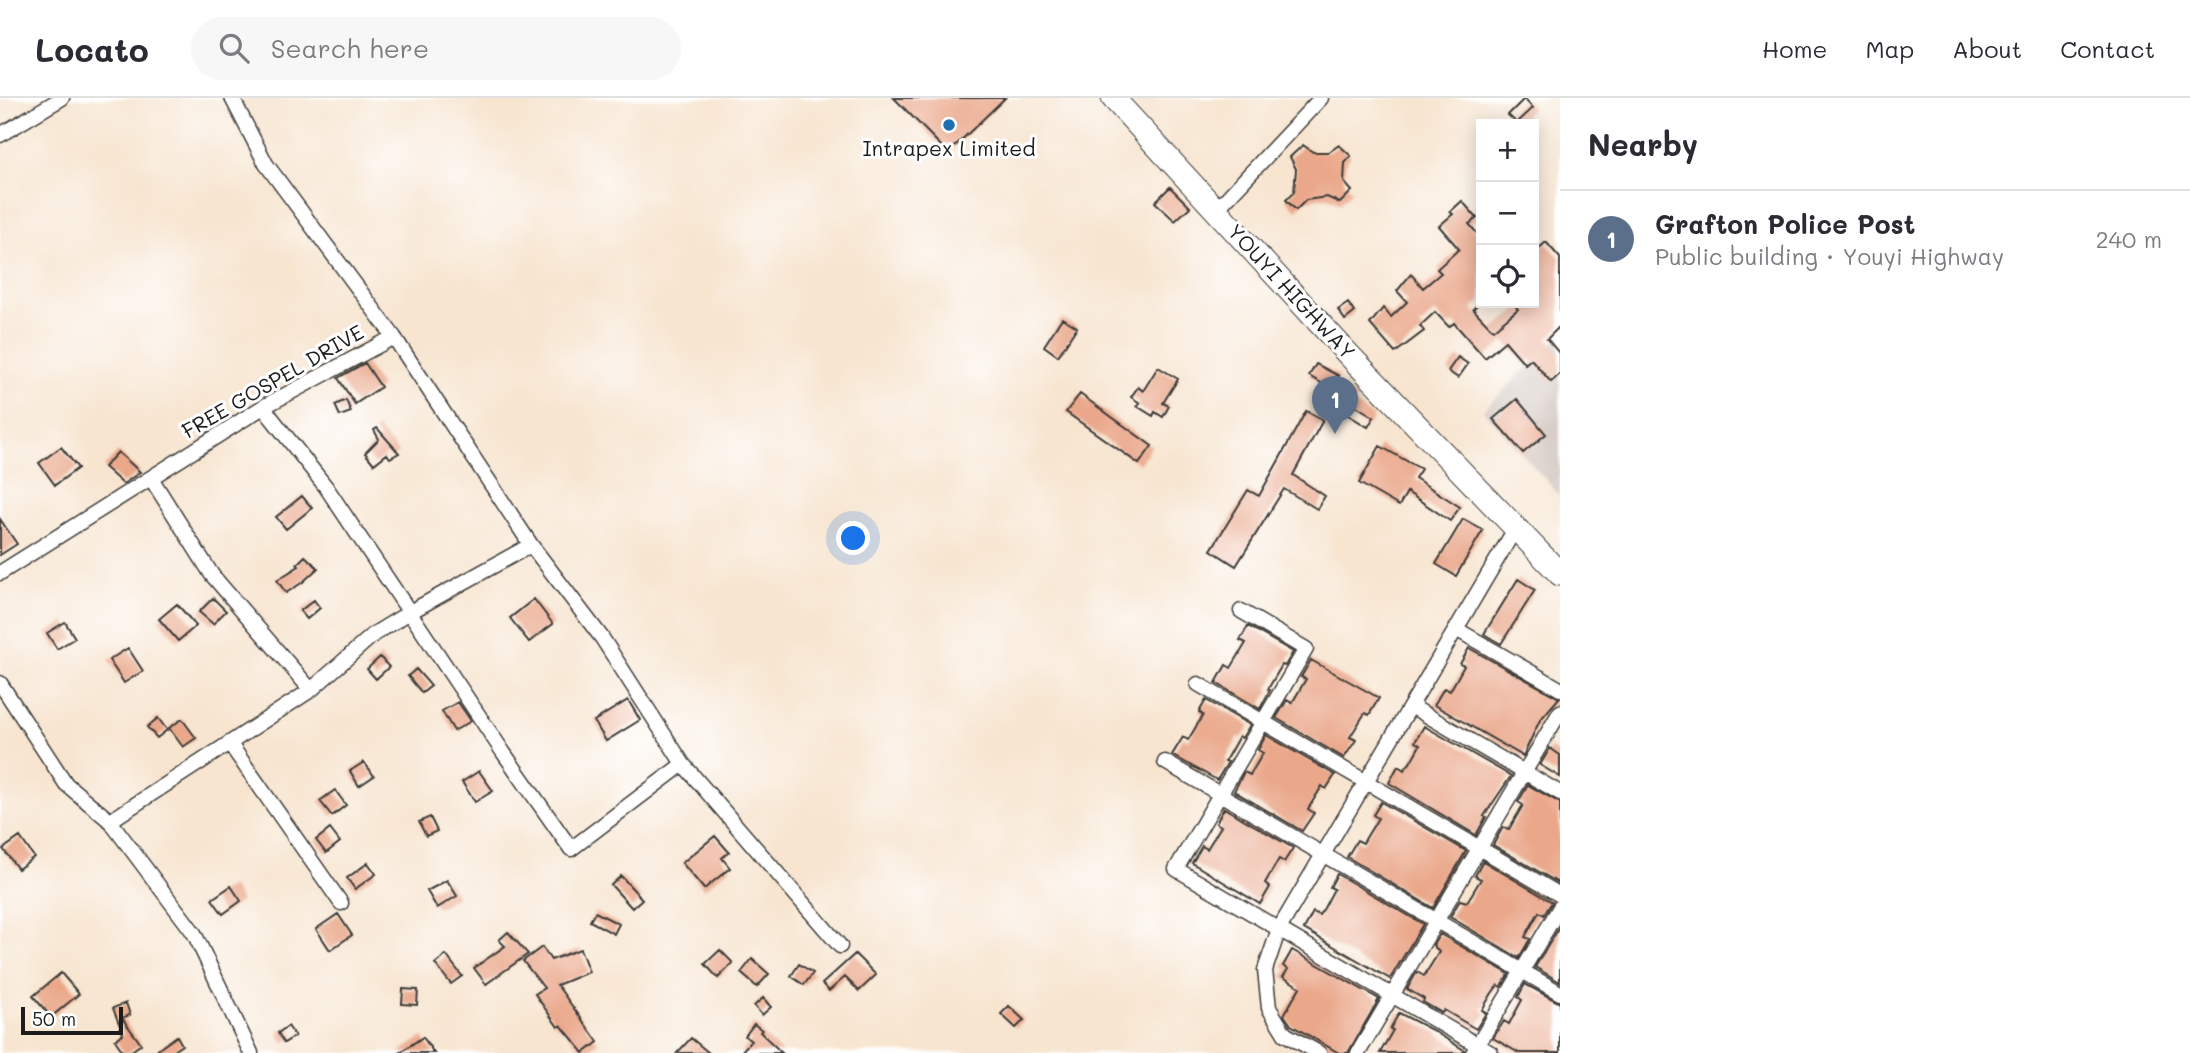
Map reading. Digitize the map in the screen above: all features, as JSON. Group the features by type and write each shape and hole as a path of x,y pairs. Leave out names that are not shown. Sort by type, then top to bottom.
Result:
{"main road":[{"name":"YOUYI HIGHWAY","path":"1113,98 1348,354 1560,574"}],"street":[{"path":"0,135 62,98"},
{"name":"FREE GOSPEL DRIVE","path":"0,573 263,407 394,337 266,164 232,98"},
{"path":"1215,211 1321,98"},
{"path":"394,337 531,545 602,638 683,764 840,946"},
{"path":"263,407 326,487 571,849 683,764"},
{"path":"151,478 212,575 311,690"},
{"path":"1319,1053 1285,1034 1269,1008 1265,970 1279,929 1515,529"},
{"path":"110,821 311,690 374,634 531,545"},
{"path":"1241,611 1306,649 1176,869 1392,996 1476,1049 1491,1053"},
{"path":"1456,629 1560,689"},
{"path":"0,683 66,784 110,821 194,933 251,1053"},
{"path":"1198,684 1560,895"},
{"path":"1411,706 1560,793"},
{"path":"1358,1053 1560,712"},
{"path":"230,744 341,903"},
{"path":"1165,762 1560,993"},
{"path":"1476,1049 1560,906"}],"shaded area":[{"path":"1560,336 1560,496 1483,410"}],"building":[{"name":"Intrapex Limited","path":"894,98 1005,98 948,153"},
{"path":"1524,99 1533,108 1521,119 1512,119 1508,115"},
{"path":"1303,145 1313,152 1329,152 1339,145 1351,156 1345,163 1344,182 1352,191 1340,203 1327,197 1306,200 1296,210 1286,200 1294,192 1296,169 1290,157"},
{"path":"1170,187 1190,207 1175,221 1155,202"},
{"path":"1462,201 1476,217 1469,224 1476,232 1476,306 1473,309 1493,330 1517,308 1539,308 1539,248 1546,242 1560,258 1560,326 1547,339 1560,354 1560,374 1551,382 1531,359 1525,364 1505,341 1485,358 1454,323 1449,327 1435,312 1420,326 1424,331 1395,353 1370,324 1383,308 1391,317 1407,302 1397,291 1411,274 1423,288 1441,273 1437,269 1459,249 1439,226 1453,214 1450,212"},
{"path":"1348,303 1355,312 1345,320 1338,310"},
{"path":"1062,318 1077,327 1058,356 1044,346"},
{"path":"1458,357 1468,364 1458,378 1448,371"},
{"path":"365,363 381,387 355,404 338,378"},
{"path":"1316,364 1339,376 1332,389 1309,376"},
{"path":"1158,367 1178,379 1163,403 1169,406 1163,417 1155,412 1153,416 1137,406 1140,403 1131,397 1138,387 1143,391"},
{"path":"1336,384 1357,397 1353,404 1374,417 1368,427 1345,413 1349,407 1329,395"},
{"path":"1080,394 1152,446 1139,464 1066,412"},
{"path":"1517,399 1546,434 1523,453 1493,419"},
{"path":"346,400 351,412 340,416 335,405"},
{"path":"1306,411 1323,420 1293,475 1325,496 1317,509 1284,489 1236,566 1211,550 1248,490 1259,496"},
{"path":"377,428 399,453 390,458 387,454 374,464 365,453 379,439 374,430"},
{"path":"1380,446 1421,469 1415,478 1460,507 1450,521 1407,492 1399,506 1359,483"},
{"path":"61,447 78,468 55,485 39,463"},
{"path":"118,452 140,472 123,484 104,467"},
{"path":"302,496 312,508 286,529 276,517"},
{"path":"0,519 17,544 0,555"},
{"path":"1463,519 1483,530 1456,576 1436,564"},
{"path":"305,556 318,568 286,593 277,580 299,566 297,564"},
{"path":"1518,579 1535,590 1501,644 1484,634"},
{"path":"213,598 226,611 213,624 199,612"},
{"path":"534,599 553,624 529,642 510,618"},
{"path":"314,600 320,608 307,619 300,611"},
{"path":"177,604 196,626 178,641 159,619"},
{"path":"65,622 75,638 57,649 47,633"},
{"path":"1248,626 1293,652 1268,689 1270,690 1260,709 1216,683 1226,665 1231,668 1246,643 1240,640"},
{"path":"128,648 143,671 124,683 109,660"},
{"path":"1469,648 1559,698 1540,720 1523,756 1434,705 1444,688 1450,691 1464,666 1460,664"},
{"path":"380,657 389,667 376,679 367,669"},
{"path":"1311,660 1379,698 1369,715 1365,713 1350,737 1356,740 1344,758 1276,718 1287,700 1292,703 1306,679 1301,677"},
{"path":"416,669 431,686 422,693 408,676"},
{"path":"628,700 640,720 606,741 594,721"},
{"path":"1206,700 1250,725 1242,738 1239,736 1217,780 1172,755 1183,737 1188,740 1203,715 1199,712"},
{"path":"458,702 471,721 454,731 442,711"},
{"path":"158,718 167,730 157,738 147,727"},
{"path":"182,719 196,738 183,747 169,728"},
{"path":"1424,726 1511,776 1484,816 1486,817 1476,835 1389,783 1398,766 1404,770 1410,763 1420,745 1415,742"},
{"path":"1266,735 1335,775 1326,789 1322,786 1308,809 1314,813 1302,831 1234,791 1244,772 1250,775 1263,753 1258,750"},
{"path":"1550,748 1560,755 1560,777 1540,765"},
{"path":"364,762 374,776 359,786 350,771"},
{"path":"479,771 493,791 475,802 462,782"},
{"path":"1528,785 1560,803 1560,884 1493,845 1503,827 1509,829 1523,805 1518,802"},
{"path":"335,790 346,805 332,816 320,801"},
{"path":"1381,802 1466,851 1433,908 1347,857 1357,840 1363,843 1378,818 1373,815"},
{"path":"1224,808 1293,848 1284,862 1279,859 1265,883 1270,887 1260,904 1192,863 1202,846 1207,849 1221,826 1216,823"},
{"path":"430,817 437,831 426,836 419,822"},
{"path":"330,829 340,842 326,853 316,840"},
{"path":"715,836 729,852 722,858 730,868 704,889 682,863"},
{"path":"20,837 34,857 18,869 3,849"},
{"path":"1483,861 1552,902 1544,915 1539,912 1525,937 1530,939 1519,958 1450,917 1460,900 1467,902 1481,879 1475,876"},
{"path":"368,863 376,874 355,889 347,878"},
{"path":"1337,874 1423,924 1390,979 1304,929 1313,912 1319,915 1324,908 1334,889 1330,887"},
{"path":"621,876 642,899 632,908 611,885"},
{"path":"447,880 457,896 437,908 427,891"},
{"path":"231,886 241,901 223,914 212,899"},
{"path":"595,912 619,924 614,934 590,921"},
{"path":"338,914 352,935 330,950 316,929"},
{"path":"1560,926 1560,982 1535,967"},
{"path":"508,932 528,954 486,984 474,968 505,946 499,940"},
{"path":"1440,934 1509,974 1501,987 1498,985 1492,993 1482,1010 1486,1013 1476,1029 1444,1010 1442,1013 1423,1002 1424,999 1407,989 1417,972 1424,976 1439,952 1433,945"},
{"path":"542,947 551,960 580,949 589,972 557,985 598,1042 584,1053 561,1025 558,1027 535,994 544,988 523,961"},
{"path":"720,950 733,963 718,978 705,964"},
{"path":"1292,950 1379,999 1348,1053 1339,1053 1291,1025 1284,1015 1300,987 1283,977 1288,969 1283,966"},
{"path":"855,954 876,975 859,991 845,977 829,991 822,984"},
{"path":"446,955 462,976 451,984 435,964"},
{"path":"752,959 769,974 757,987 741,973"},
{"path":"799,964 813,973 804,985 791,976"},
{"path":"61,973 79,994 51,1017 33,996"},
{"path":"1525,984 1560,1003 1560,1053 1519,1053 1493,1038 1504,1021 1509,1024 1522,1000 1518,997"},
{"path":"403,989 418,990 417,1005 402,1004"},
{"path":"763,998 771,1007 762,1015 754,1006"},
{"path":"126,1003 130,1015 122,1018 141,1044 129,1053 124,1053 115,1040 123,1034 113,1008"},
{"path":"1009,1006 1024,1020 1016,1028 1001,1014"},
{"path":"1399,1013 1464,1050 1463,1053 1380,1053"},
{"path":"754,1024 782,1053 740,1053 751,1041 745,1036"},
{"path":"288,1026 295,1036 284,1043 278,1033"},
{"path":"177,1036 182,1045 170,1053 153,1053"},
{"path":"423,1037 434,1053 399,1053"},
{"path":"691,1038 709,1053 677,1053"}],"place":[{"name":"Intrapex Limited","path":"949,125"},
{"name":"Grafton Police Post","path":"1335,434"}]}
